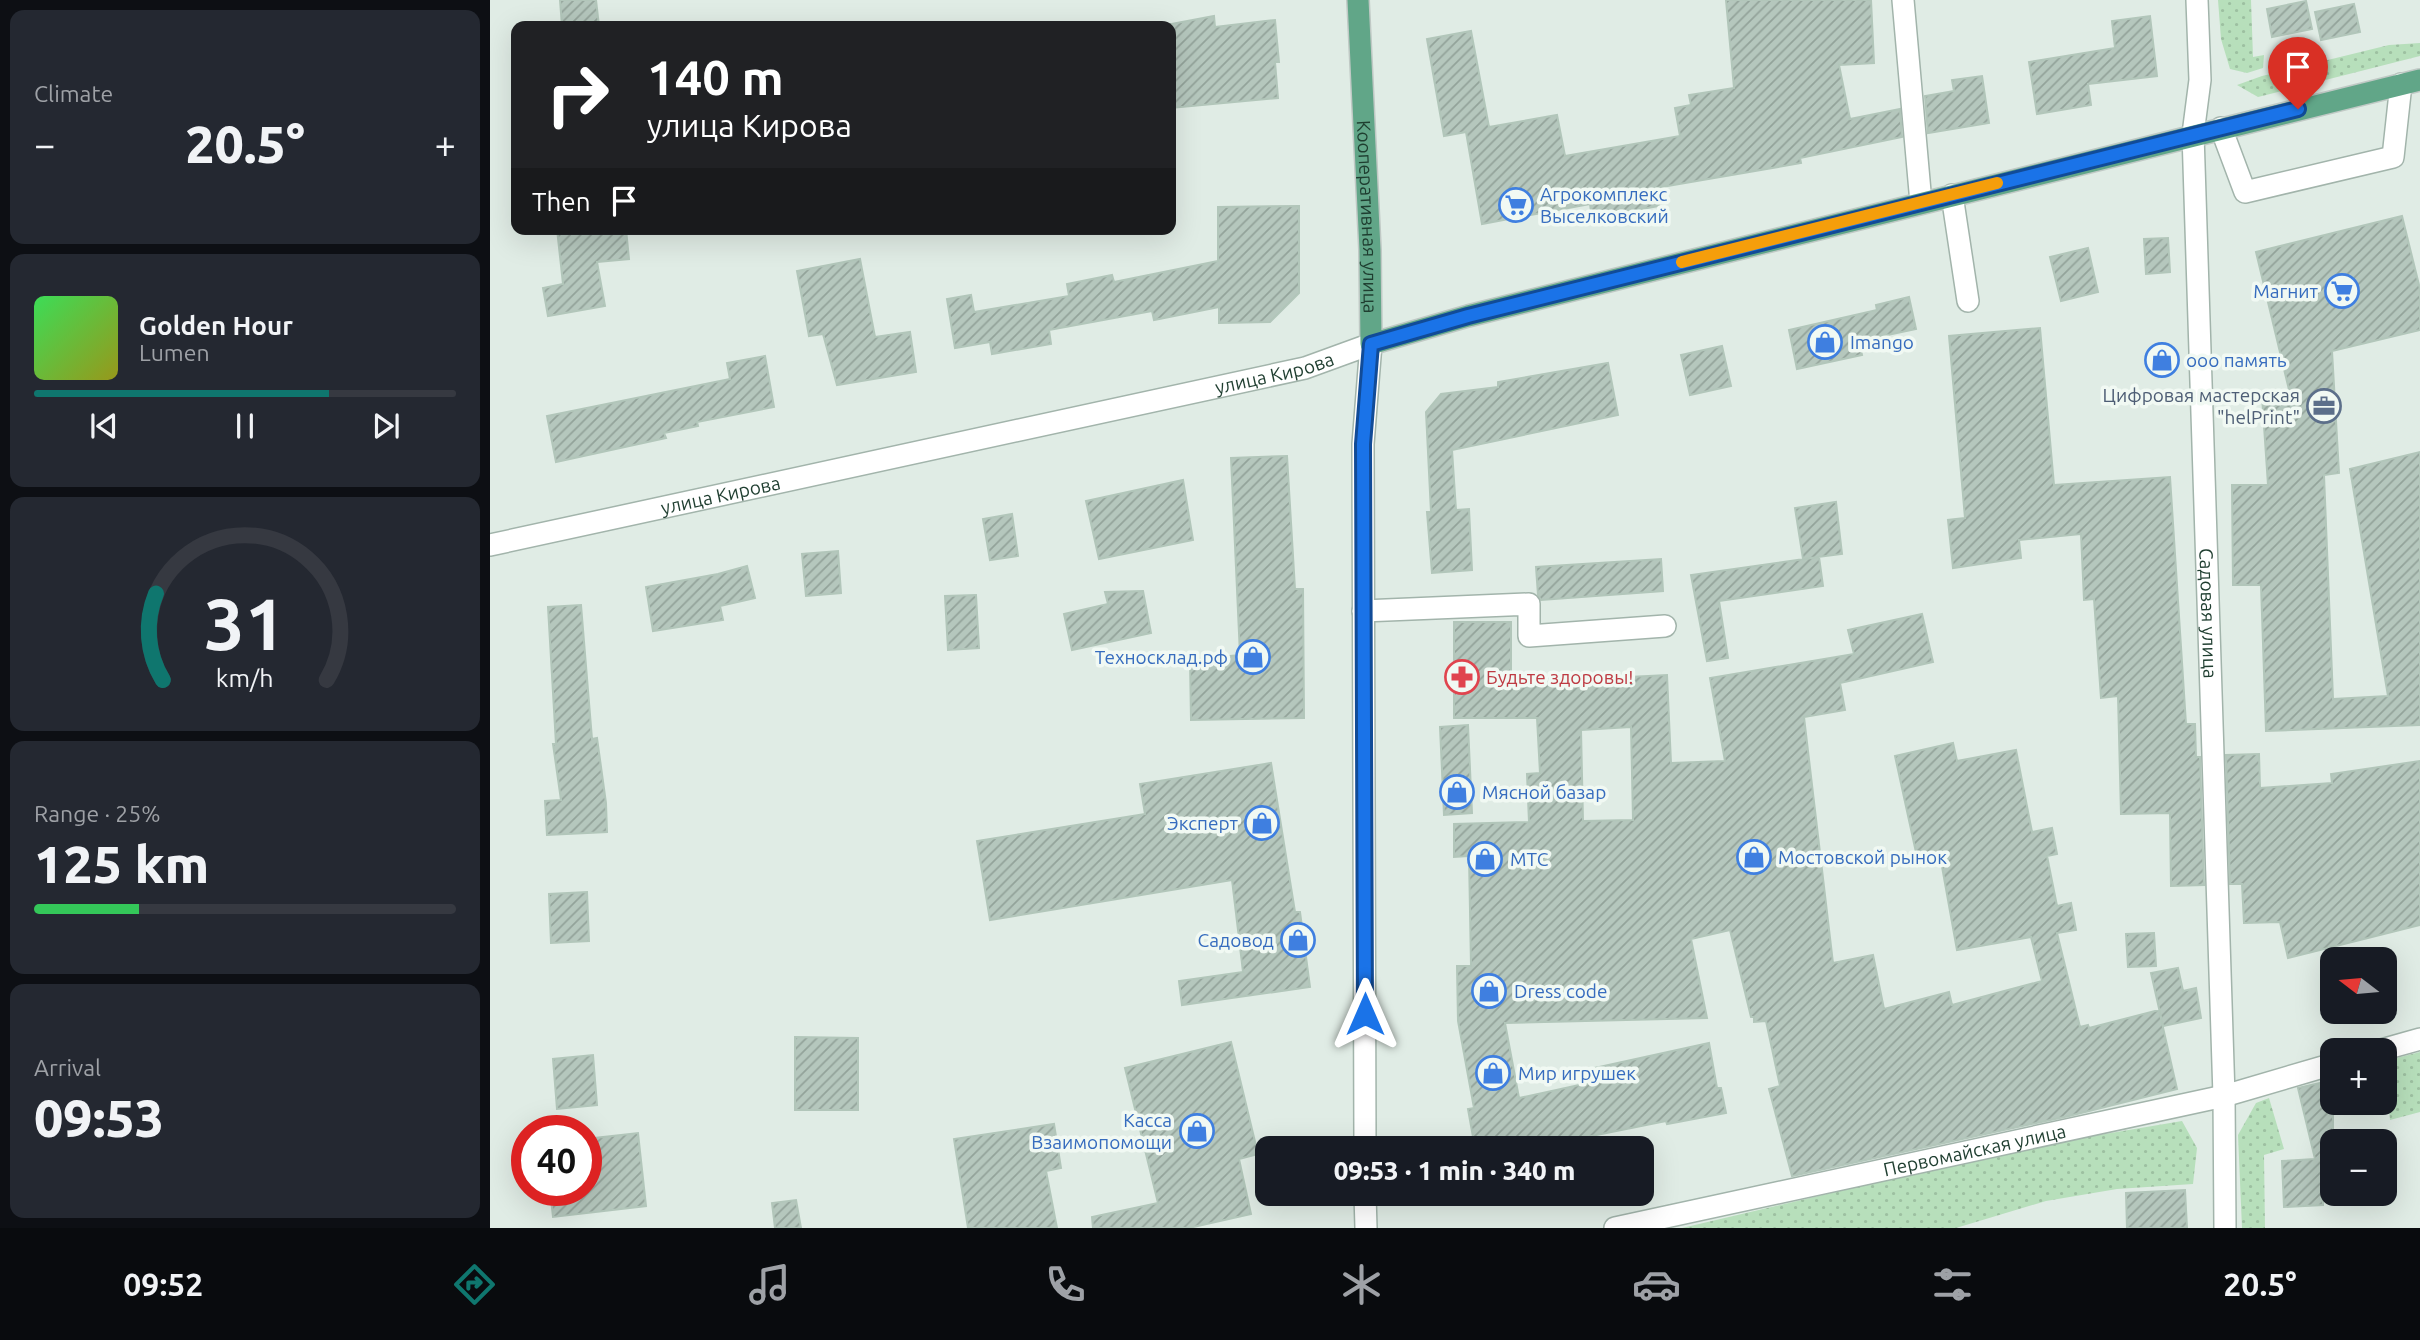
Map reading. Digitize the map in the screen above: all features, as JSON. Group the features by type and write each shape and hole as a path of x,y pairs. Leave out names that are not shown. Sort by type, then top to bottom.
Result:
{"main road":[{"name":"Кооперативная улица","path":"1358,0 1370,250 1371,344"},
{"name":"улица Кирова","path":"1371,344 1468,316 2410,82"}],"street":[{"path":"1903,0 1921,203"},
{"name":"Садовая улица","path":"2197,0 2200,80 2193,134 2224,1096 2225,1228"},
{"path":"2221,128 2245,192 2393,157 2410,82"},
{"path":"1952,195 1968,301"},
{"name":"улица Кирова","path":"490,545 1306,368 1371,344"},
{"name":"Кооперативная улица","path":"1365,1136 1363,444 1371,344"},
{"path":"1363,611 1529,604 1529,636 1665,626"},
{"path":"2397,1045 2420,1039"},
{"name":"Первомайская улица","path":"1615,1228 2224,1096 2320,1068"},
{"path":"1365,1206 1366,1228"}],"green space":[{"path":"2218,0 2251,0 2253,57 2264,55 2263,68 2247,73 2230,69 2221,39"},
{"path":"2420,43 2420,56 2258,97 2237,85 2262,76 2389,45"},
{"path":"2420,1052 2420,1112 2390,1120 2390,1115 2397,1115 2397,1058"},
{"path":"2269,1098 2284,1149 2264,1155 2265,1228 2242,1228 2238,1135 2256,1103"},
{"path":"2182,1121 2197,1148 2193,1184 2117,1189 2046,1201 1956,1228 1682,1228 2027,1147"}],"building":[{"path":"560,0 596,0 598,21 562,21"},
{"path":"1726,0 1871,0 1874,63 1839,65 1850,119 1900,109 1902,137 1800,158 1801,163 1656,188 1659,206 1592,218 1590,204 1482,224 1466,132 1444,136 1427,39 1471,31 1489,127 1557,115 1565,156 1680,136 1675,108 1691,105 1689,95 1734,88"},
{"path":"2306,1 2312,29 2272,37 2267,9"},
{"path":"2354,4 2360,32 2321,40 2315,12"},
{"path":"1214,16 1215,27 1275,20 1279,62 1275,62 1278,98 1176,108 1176,23"},
{"path":"2150,16 2157,76 2088,84 2091,105 2037,114 2029,62 2115,48 2112,21"},
{"path":"1982,76 1989,123 1928,133 1925,96 1954,91 1952,80"},
{"path":"1299,206 1299,293 1270,322 1219,323 1219,307 1154,320 1152,311 1049,330 1051,344 992,354 990,342 955,348 947,299 971,295 974,312 1069,296 1067,284 1112,275 1114,282 1218,261 1218,207"},
{"path":"2402,216 2420,289 2420,330 2332,351 2339,473 2324,475 2333,699 2388,696 2350,469 2420,452 2420,725 2266,731 2261,585 2233,585 2232,485 2268,485 2262,396 2290,394 2256,252"},
{"path":"558,235 627,235 629,259 597,262 605,306 548,316 543,288 563,284"},
{"path":"2168,238 2170,272 2146,274 2144,239"},
{"path":"2088,248 2098,292 2061,301 2050,257"},
{"path":"860,259 875,337 910,332 916,372 837,385 823,334 809,336 797,271"},
{"path":"1909,297 1916,329 1859,341 1862,355 1797,369 1789,330 1877,310 1876,305"},
{"path":"2040,328 2054,485 2170,477 2186,724 2195,724 2196,757 2200,757 2204,885 2171,886 2170,813 2121,814 2118,696 2101,698 2094,599 2084,600 2081,534 2019,540 2021,558 1953,568 1948,520 1965,518 1949,336"},
{"path":"1722,346 1731,386 1690,395 1681,355"},
{"path":"765,356 774,407 697,422 698,426 664,433 666,438 556,462 547,416 730,379 727,363"},
{"path":"1608,363 1618,415 1452,450 1456,510 1469,509 1472,570 1432,573 1427,512 1431,512 1426,412 1441,394 1498,387 1498,382"},
{"path":"1287,456 1295,589 1303,589 1304,718 1191,720 1190,660 1240,655 1231,458"},
{"path":"1183,480 1193,540 1099,559 1086,501"},
{"path":"1836,502 1842,554 1803,559 1795,508"},
{"path":"1012,514 1018,556 990,560 983,519"},
{"path":"838,551 841,593 806,596 802,554"},
{"path":"1819,557 1823,586 1719,601 1728,658 1707,661 1691,575"},
{"path":"1661,559 1663,591 1541,600 1538,595 1536,567"},
{"path":"747,566 755,598 720,606 723,620 653,631 646,587"},
{"path":"1143,591 1151,633 1072,650 1064,614 1108,604 1105,592"},
{"path":"976,595 979,648 948,650 945,596"},
{"path":"581,605 592,739 597,738 607,832 547,835 545,801 561,800 553,744 556,744 548,607"},
{"path":"1922,614 1933,662 1840,683 1845,710 1804,717 1833,963 1873,955 1884,1009 1949,992 1952,1005 2042,981 2031,937 1957,950 1941,861 1919,866 1895,756 1953,743 1957,761 2016,750 2032,832 2052,828 2057,854 2047,856 2057,906 2071,903 2076,930 2057,933 2080,1027 2088,1025 2089,1028 2159,1010 2177,1089 2069,1116 1792,1176 1769,1089 1780,1086 1766,1021 1754,1022 1754,1017 1751,1017 1730,930 1691,939 1707,1018 1505,1023 1519,1098 1593,1082 1590,1069 1709,1043 1717,1088 1721,1088 1726,1113 1667,1124 1666,1121 1592,1136 1473,1136 1468,1109 1474,1108 1458,1021 1457,966 1471,966 1469,856 1454,857 1454,824 1529,822 1527,774 1540,773 1537,718 1454,718 1454,622 1511,622 1511,683 1667,675 1671,763 1725,761 1710,678 1854,654 1848,630","holes":["1631,727 1633,820 1583,821 1581,730"]},
{"path":"1468,725 1472,813 1444,815 1440,727"},
{"path":"2259,754 2260,788 2332,783 2331,774 2420,761 2420,925 2332,947 2320,947 2320,950 2288,958 2280,922 2244,923 2242,884 2230,884 2226,755"},
{"path":"1271,763 1295,912 1300,912 1310,987 1182,1005 1179,981 1243,972 1232,880 990,920 977,841 1145,814 1140,784"},
{"path":"587,892 589,941 551,943 549,894"},
{"path":"2154,933 2156,966 2128,967 2126,934"},
{"path":"2178,968 2183,991 2196,988 2201,1018 2163,1026 2151,973"},
{"path":"795,1037 858,1038 858,1110 795,1110"},
{"path":"1231,1042 1255,1142 1255,1155 1239,1159 1251,1214 1189,1228 1093,1228 1092,1217 1158,1203 1125,1068"},
{"path":"593,1055 597,1105 557,1109 553,1059"},
{"path":"2320,1083 2320,1115 2333,1115 2333,1129 2320,1129 2320,1205 2284,1207 2282,1161 2315,1159 2298,1088"},
{"path":"1054,1124 1061,1168 1046,1171 1057,1228 968,1228 954,1139"},
{"path":"638,1133 646,1206 553,1217 552,1206 602,1206 602,1137"},
{"path":"2185,1190 2187,1228 2127,1228 2126,1193"},
{"path":"796,1200 801,1228 775,1228 772,1203"}],"slow traffic":[{"path":"1682,262 1997,183"}],"place":[{"name":"Агрокомплекс Выселковский","path":"1516,205"},
{"name":"Магнит","path":"2342,291"},
{"name":"Imango","path":"1825,342"},
{"name":"ооо память","path":"2162,360"},
{"name":"Цифровая мастерская \"helPrint\"","path":"2324,406"},
{"name":"Техносклад.рф","path":"1253,657"},
{"name":"Будьте здоровы!","path":"1462,677"},
{"name":"Мясной базар","path":"1457,792"},
{"name":"Эксперт","path":"1262,823"},
{"name":"Мостовской рынок","path":"1754,857"},
{"name":"МТС","path":"1485,859"},
{"name":"Садовод","path":"1298,940"},
{"name":"Dress code","path":"1489,991"},
{"name":"Мир игрушек","path":"1493,1073"},
{"name":"Касса Взаимопомощи","path":"1197,1131"}],"route":[{"path":"1365,1014 1363,444 1371,344 1468,316 2298,109"}]}
